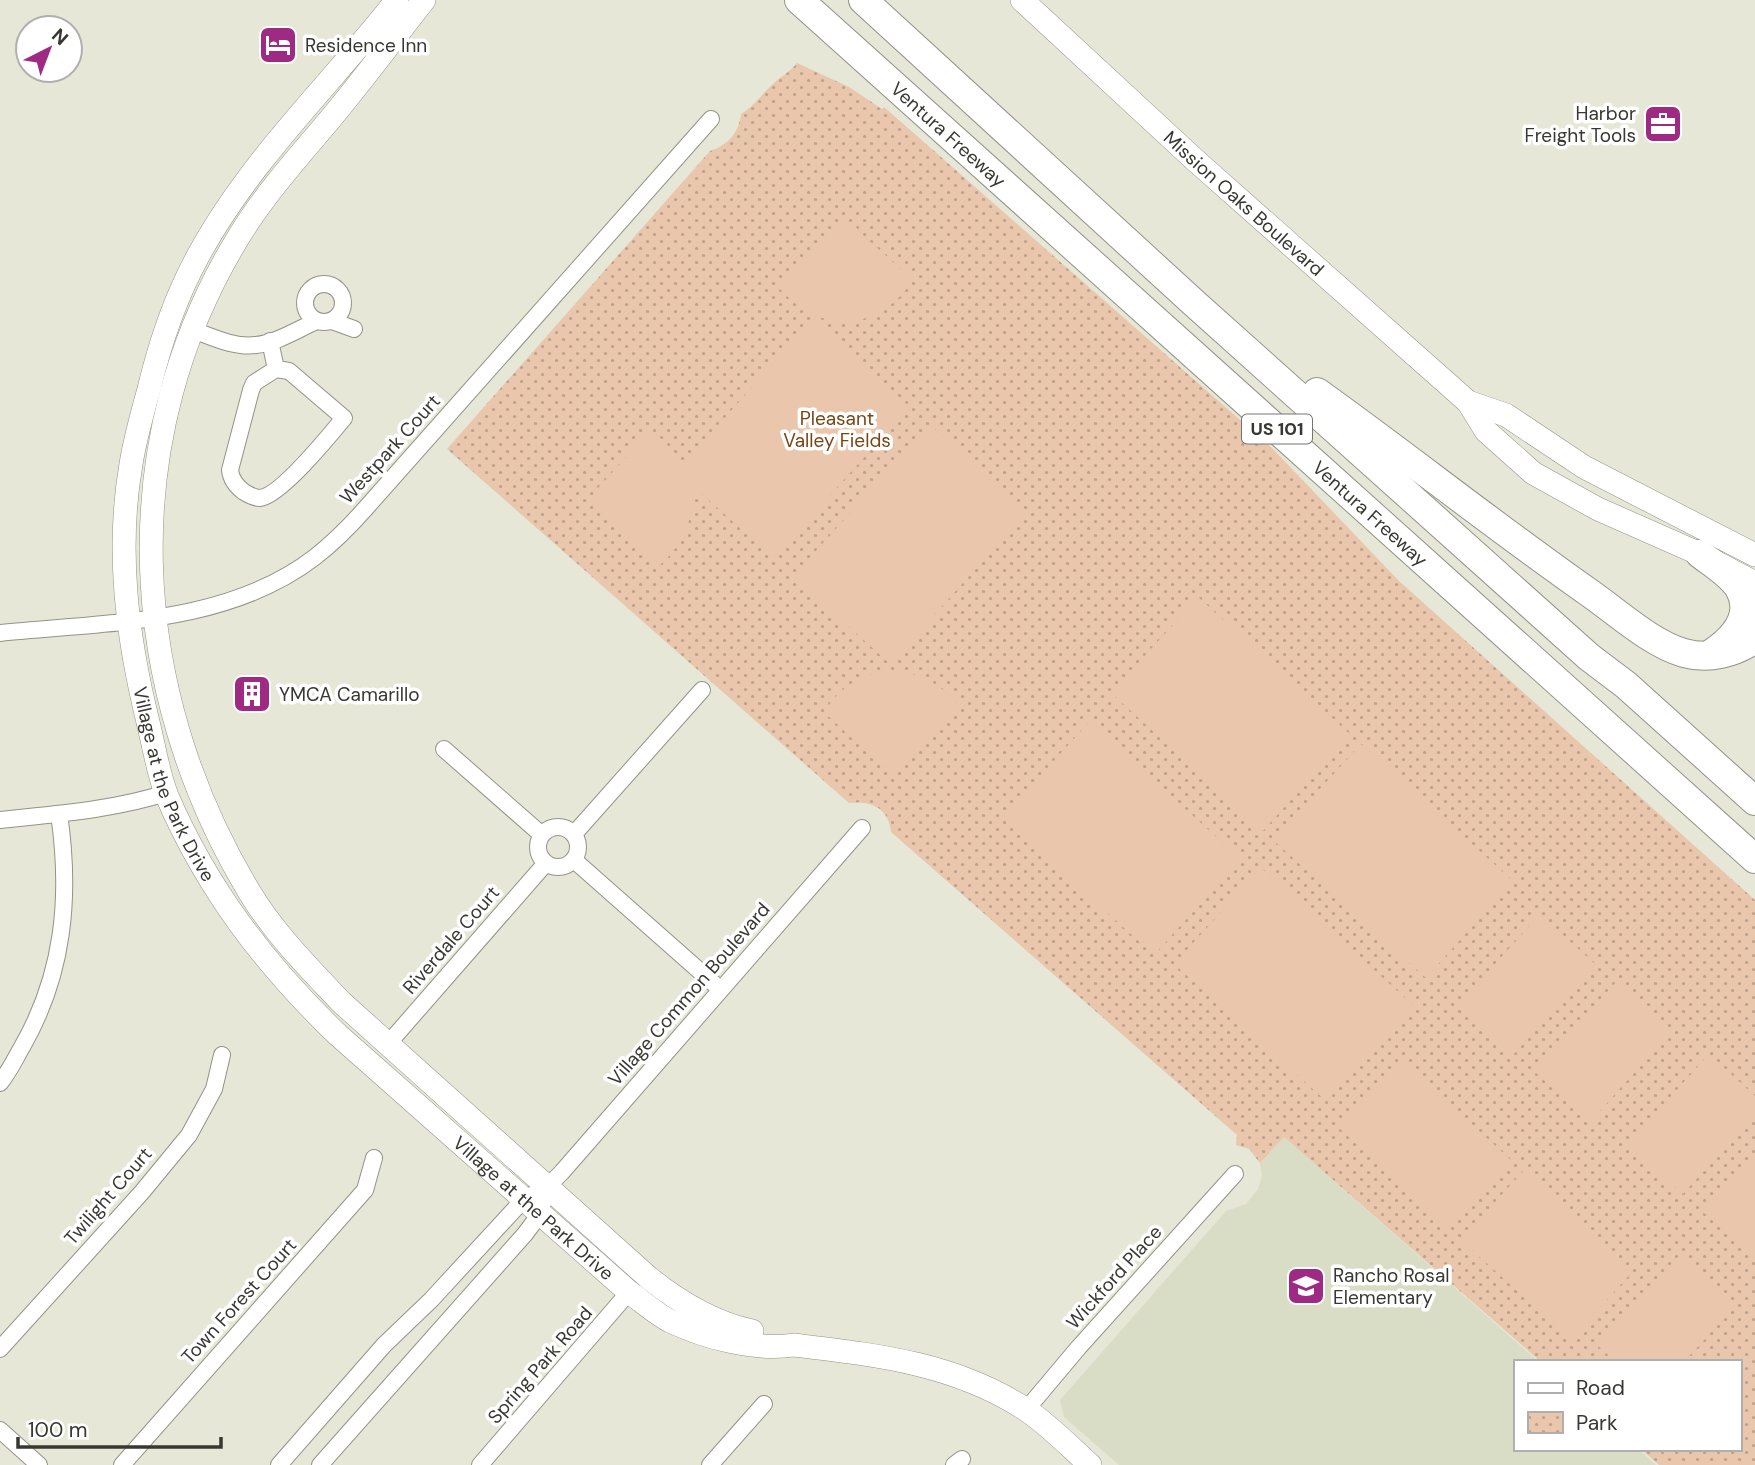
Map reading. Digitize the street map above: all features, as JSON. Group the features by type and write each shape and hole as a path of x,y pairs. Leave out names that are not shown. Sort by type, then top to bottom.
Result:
{"highway":[{"path":"779,0 887,79"},
{"name":"Ventura Freeway","path":"799,0 1755,859"},
{"name":"Ventura Freeway","path":"863,0 1194,303 1755,801"},
{"path":"1194,303 1551,566 1658,641 1684,653 1707,656 1729,652 1755,639"},
{"path":"1700,554 1739,588 1746,612 1739,628 1728,642 1707,656"}],"street":[{"name":"Village at the Park Drive","path":"397,0 250,174 225,209 181,289 153,369 131,463 126,503 125,590 135,667 166,793 222,899 255,946 295,994 629,1292 669,1320 714,1336 755,1344 780,1347 794,1345 916,1362 987,1388 1026,1410 1090,1465"},
{"name":"Village at the Park Drive","path":"424,0 322,129 290,165 248,223 216,277 193,330 171,394 162,429 150,541 153,618 177,730 198,790 251,895 296,954 341,1002 649,1279 684,1304 716,1319 746,1330 781,1337 794,1345"},
{"name":"Mission Oaks Boulevard","path":"1022,0 1195,160 1468,402 1486,432 1533,473 1598,509 1700,554 1755,583"},
{"name":"Westpark Court","path":"0,633 153,618 229,601 271,584 314,558 365,509 711,119"},
{"path":"193,330 230,342 255,345 271,341 324,316"},
{"path":"271,341 276,369"},
{"path":"276,369 289,371 344,418 303,466 261,498 250,496 239,489 231,479 230,470 254,383 276,369"},
{"name":"Mission Oaks Boulevard","path":"1468,402 1506,415 1584,467 1755,555"},
{"path":"574,834 702,690"},
{"path":"444,749 542,835"},
{"path":"0,820 59,814 143,800 166,793"},
{"path":"0,1083 33,1028 56,968 65,895 59,814"},
{"path":"561,827 574,834 579,849 574,860 564,867 546,863 542,859 538,847 547,830 561,827"},
{"name":"Village Common Boulevard","path":"279,1465 384,1345 532,1206 862,828"},
{"path":"574,860 720,989"},
{"name":"Riverdale Court","path":"387,1045 546,863"},
{"name":"Twilight Court","path":"0,1349 142,1192 189,1135 214,1090 222,1055"},
{"name":"Town Forest Court","path":"122,1465 365,1190 374,1158"},
{"name":"Wickford Place","path":"1026,1410 1235,1174"},
{"name":"Village Common Boulevard","path":"320,1465 525,1234 532,1206"},
{"name":"Spring Park Road","path":"480,1465 629,1292"},
{"path":"710,1465 764,1404"},
{"path":"0,1430 39,1465"}],"shaded area":[{"name":"Rancho Rosal Elementary","path":"1284,1137 1537,1360 1514,1360 1514,1451 1640,1451 1656,1465 1119,1465 1064,1417 1060,1400 1226,1211 1246,1204 1258,1189 1262,1176 1260,1163"}],"green space":[{"name":"Pleasant Valley Fields","path":"797,63 849,87 882,109 884,107 1272,448 1399,581 1755,900 1755,1465 1659,1465 1643,1451 1741,1451 1741,1360 1539,1360 1284,1137 1260,1163 1249,1149 1236,1145 1237,1135 891,832 883,811 865,803 849,803 447,449 710,151 732,137 741,114"},
{"path":"845,223 855,226 913,280 899,297 883,310 848,322 812,314 779,288 830,230"},
{"path":"813,319 910,407 773,558 691,484 690,519 682,539 660,565 597,510 594,500 597,489 650,431 663,440 684,463"},
{"path":"930,425 1027,512 890,664 793,576"},
{"path":"1198,597 1350,734 1263,831 1111,693"},
{"path":"885,671 907,673 926,679 958,704 907,763 893,769 879,764 824,712 850,684"},
{"path":"1089,722 1241,859 1154,955 1002,818"},
{"path":"1361,744 1513,881 1426,978 1273,840"},
{"path":"1261,868 1413,1005 1326,1101 1174,964"},
{"path":"1540,914 1595,964 1514,1054 1459,1004"},
{"path":"1616,982 1671,1032 1590,1122 1535,1072"},
{"path":"1709,1054 1755,1096 1755,1114 1683,1194 1628,1144"},
{"path":"1400,1059 1510,1159 1448,1228 1338,1127"},
{"path":"1755,1155 1755,1259 1703,1212"},
{"path":"1523,1171 1633,1271 1571,1340 1461,1240"},
{"path":"1679,1256 1735,1306 1686,1360 1614,1360 1598,1346"}],"place":[{"name":"Residence Inn","path":"278,45"},
{"name":"Harbor Freight Tools","path":"1663,124"},
{"name":"YMCA Camarillo","path":"252,694"},
{"name":"Rancho Rosal Elementary","path":"1306,1286"}]}
